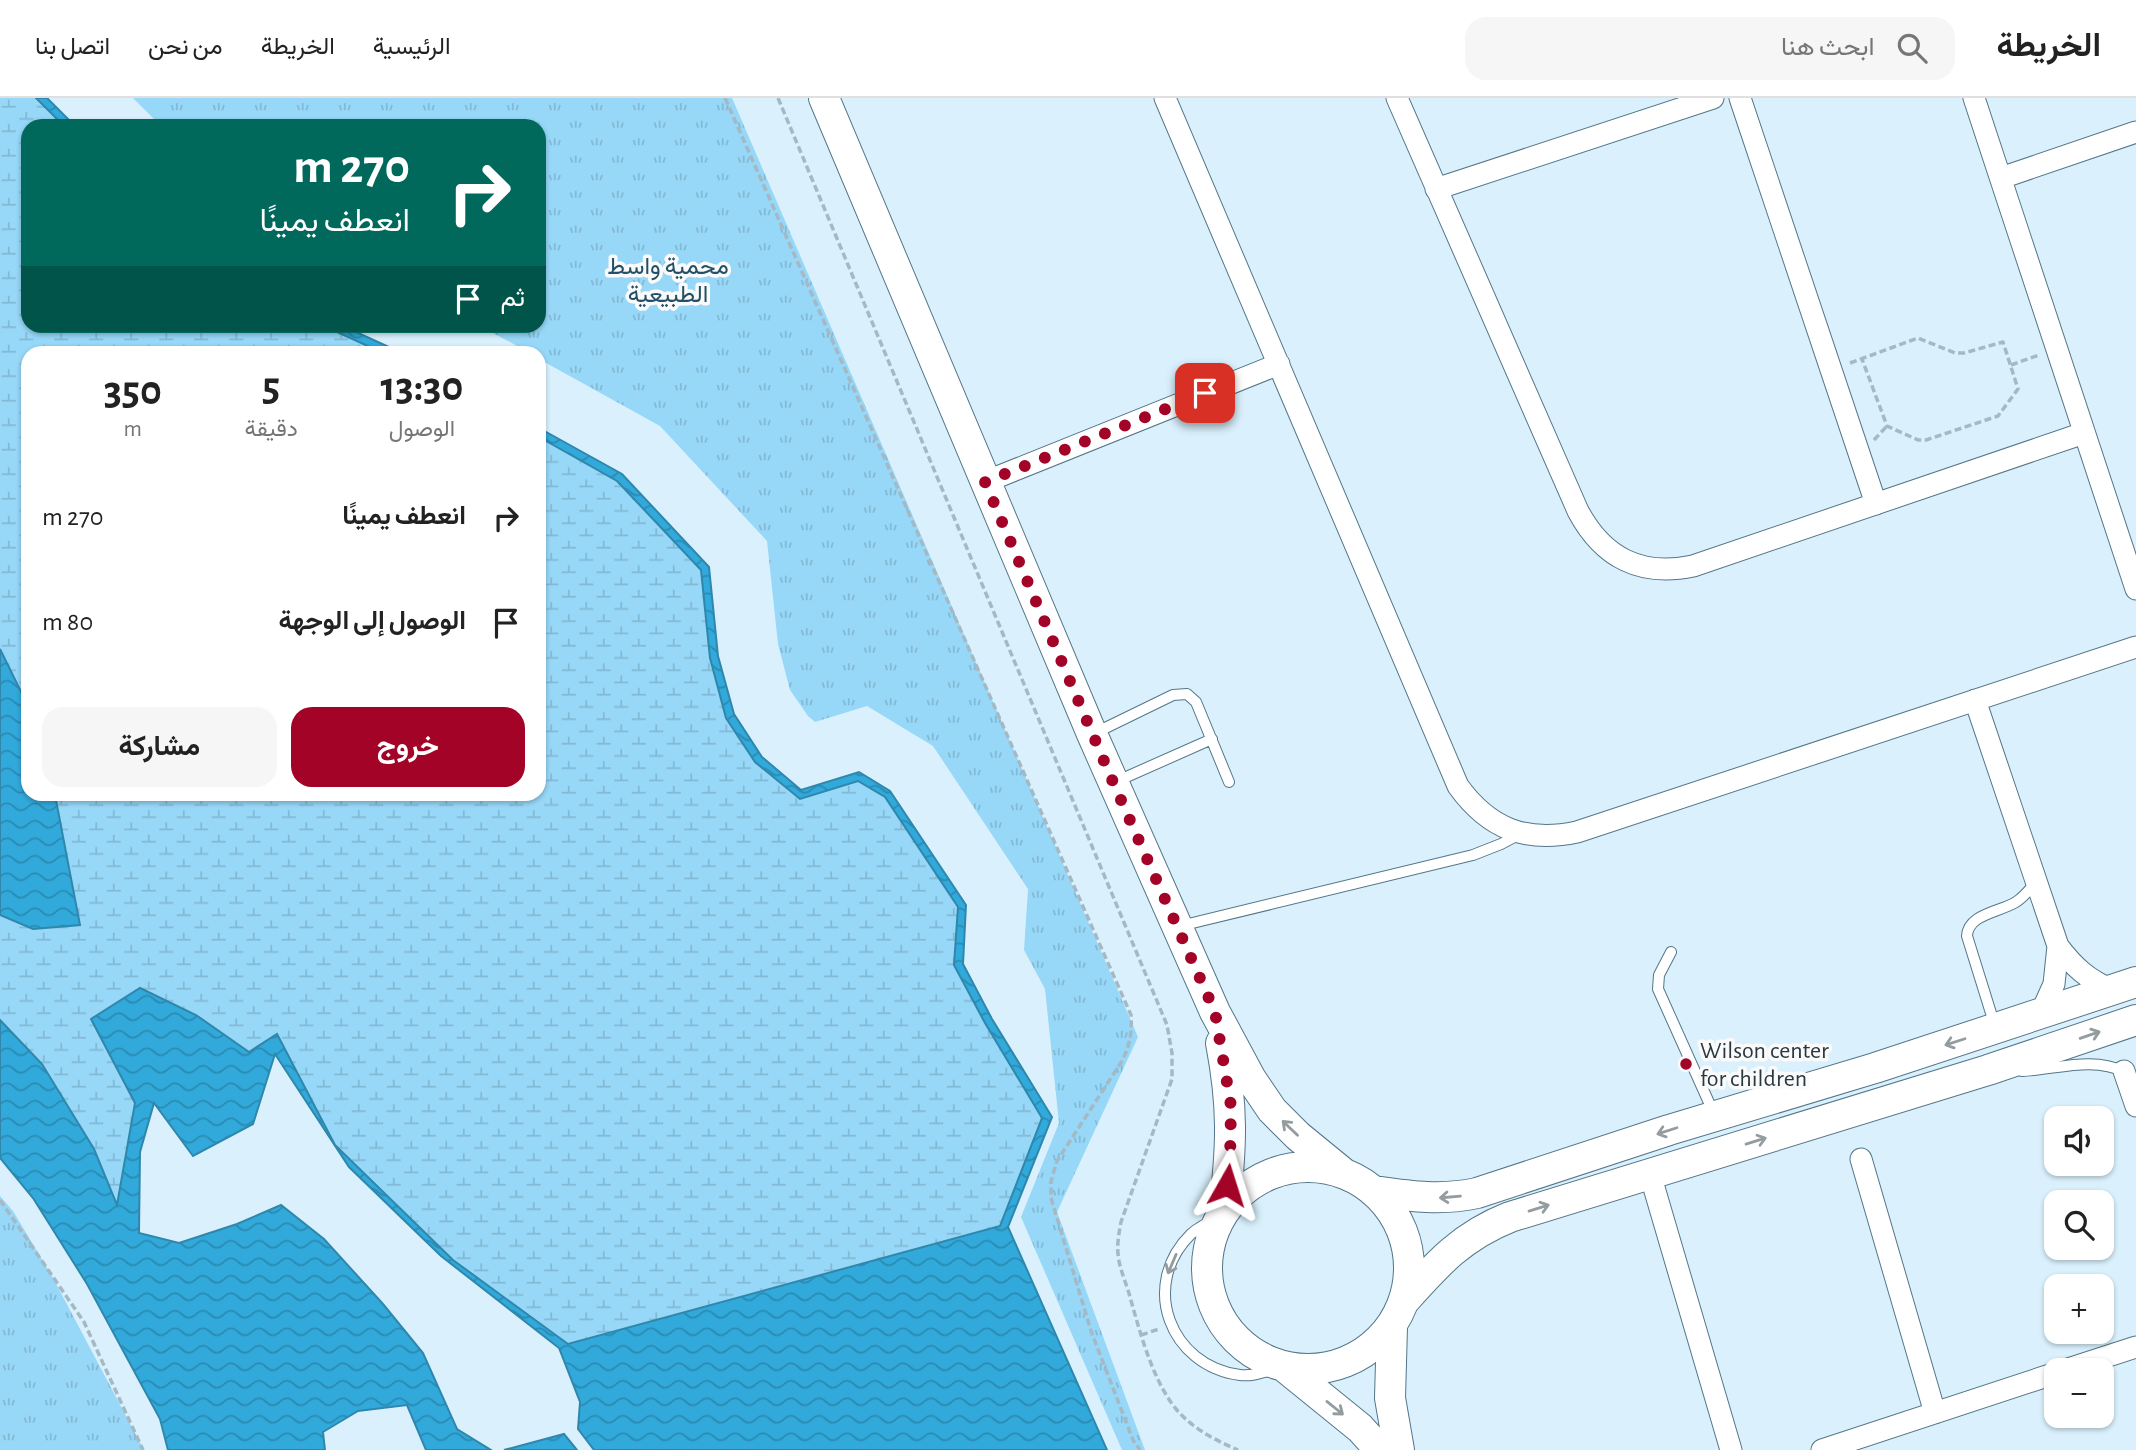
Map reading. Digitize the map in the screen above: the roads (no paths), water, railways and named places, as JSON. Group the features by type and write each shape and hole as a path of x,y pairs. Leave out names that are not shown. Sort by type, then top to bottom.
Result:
{"main road":[{"path":"824,98 1092,734 1215,1012 1251,1079 1272,1110 1298,1136 1342,1172 1373,1191 1390,1209 1402,1230 1408,1252 1409,1276 1405,1300 1392,1327 1375,1345 1357,1358 1335,1367 1312,1370 1284,1368 1263,1360 1230,1334 1211,1297 1207,1256 1221,1214 1230,1161 1231,1106 1215,1012"},
{"path":"1373,1191 1429,1198 1469,1195 2124,986"},
{"path":"1405,1300 1456,1246 1491,1224 1988,1070 2136,1020"},
{"path":"1693,1160 1693,1146 1700,1136 1760,1116 1785,1095"},
{"path":"1221,1214 1242,1190 1264,1176 1289,1168 1316,1167 1342,1172"},
{"path":"1392,1327 1390,1398 1399,1450"},
{"path":"1284,1368 1360,1428 1380,1450"}],"street":[{"path":"1165,98 1458,786 1470,803 1501,826 1520,834 1548,836 1577,832 2136,647"},
{"path":"1397,98 1578,511 1597,540 1610,552 1642,567 1676,569 1693,566 2084,433"},
{"path":"1436,189 1713,98"},
{"path":"1740,98 1876,504"},
{"path":"1974,98 2136,589"},
{"path":"2001,178 2136,132"},
{"path":"985,482 1279,364"},
{"path":"1975,700 2058,946 2079,972 2092,981 2124,986"},
{"path":"2041,1013 2054,984 2058,946"},
{"path":"2130,1074 2136,1106"},
{"path":"1861,1159 1935,1413"},
{"path":"1650,1174 1731,1450"},
{"path":"2102,1358 2136,1347"},
{"path":"1822,1450 2044,1377"}],"lane":[{"path":"1092,734 1182,693 1194,698 1229,782"},
{"path":"1113,782 1212,739"},
{"path":"1177,926 1473,856 1520,834"},
{"path":"1996,1028 1967,936 1968,927 1975,920 2018,901 2036,882"},
{"path":"1671,952 1659,975 1658,989 1715,1116"},
{"path":"1988,1070 2034,1070 2075,1063 2093,1063 2130,1074"},
{"path":"1221,1214 1191,1234 1170,1267 1165,1296 1171,1324 1185,1347 1205,1363 1218,1369 1247,1375 1284,1368"}],"water":[{"path":"36,98 47,98 68,119 57,119"},
{"path":"339,333 358,333 387,346 368,346"},
{"path":"546,432 622,474 709,567 718,656 734,714 762,757 801,790 859,772 890,791 966,905 963,964 992,1019 1052,1117 1008,1227 1107,1450 594,1450 578,1429 580,1402 559,1348 441,1256 349,1167 275,1054 253,1124 193,1156 154,1103 140,1152 139,1233 179,1243 237,1224 281,1205 324,1239 383,1304 423,1353 457,1429 491,1450 426,1450 407,1405 358,1411 323,1432 325,1450 168,1450 160,1419 87,1284 33,1198 0,1158 0,1020 42,1064 94,1149 117,1205 135,1103 91,1019 140,988 196,1015 249,1052 277,1034 335,1145 453,1260 568,1344 1000,1226 1042,1118 954,965 958,907 885,797 858,781 800,799 755,762 726,718 710,658 701,570 617,481 546,441"},
{"path":"0,649 21,692 21,801 56,801 80,925 33,929 0,915"},
{"path":"564,1434 577,1450 504,1450"}],"place":[{"name":"Wilson center for children","path":"1686,1064"}],"park label":[{"name":"محمية واسط الطبيعية","path":"668,280"}]}
